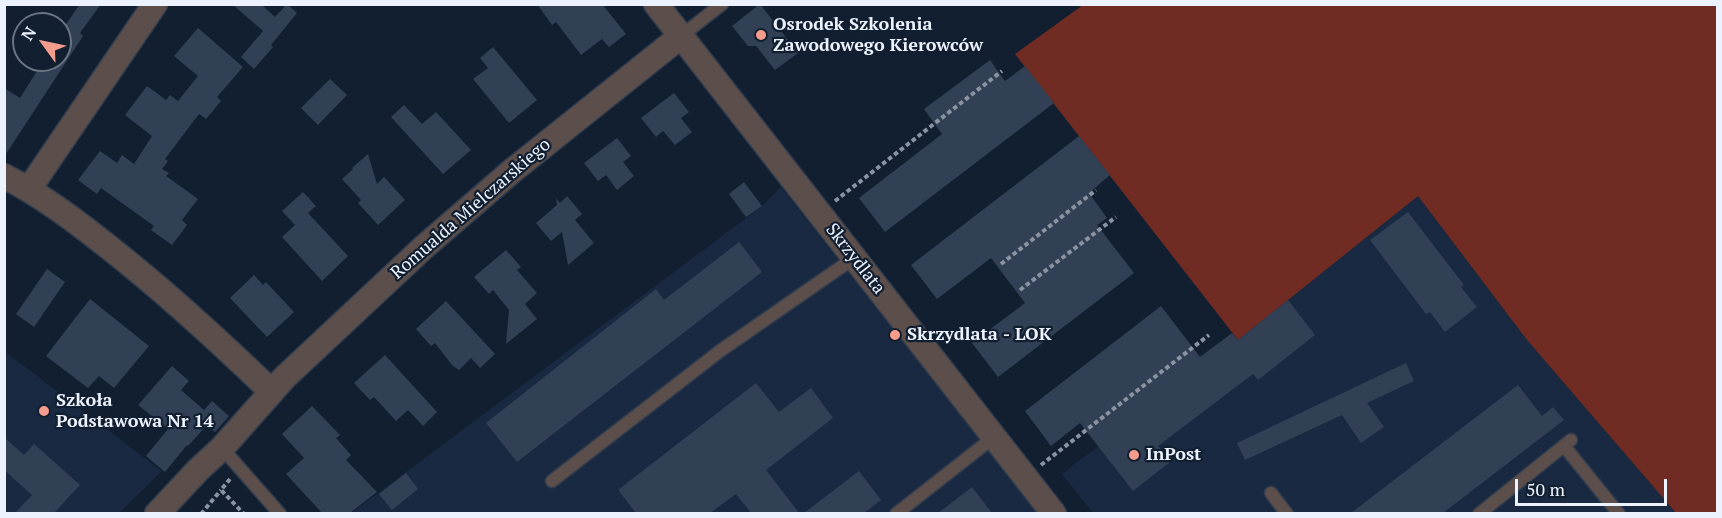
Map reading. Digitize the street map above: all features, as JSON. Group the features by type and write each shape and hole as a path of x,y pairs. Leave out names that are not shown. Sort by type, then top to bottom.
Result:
{"street":[{"path":"29,189 155,4"},
{"name":"Skrzydlata","path":"656,4 1054,513"},
{"name":"Romualda Mielczarskiego","path":"157,513 222,448 284,378 424,247 512,171 681,36"},
{"path":"4,176 29,189 142,273 272,392"}],"lane":[{"path":"681,36 722,4"},
{"path":"552,482 720,351 854,258"},
{"path":"896,513 994,437"},
{"path":"1479,513 1567,443 1619,513"},
{"path":"222,448 280,513"},
{"path":"1271,493 1287,513"}],"path":[{"path":"819,213 1002,71"},
{"path":"1001,264 1096,190"},
{"path":"1020,290 1116,217"},
{"path":"1025,477 1209,335"},
{"path":"201,513 221,490"}],"shaded area":[{"path":"1083,5 1717,5 1717,513 1676,513 1527,340 1418,196 1238,340 1015,54"},
{"path":"781,187 1037,513 350,514 762,206"},
{"path":"1418,196 1527,340 1676,513 1093,513 1062,474 1214,358"},
{"name":"Szkoła Podstawowa Nr 14","path":"4,351 162,471 119,513 5,513"}],"building":[{"path":"80,4 101,4 80,33 83,36 72,53 72,16"},
{"path":"232,4 261,4 275,17 287,4 297,13 254,69 241,57 263,31"},
{"path":"537,4 602,4 626,34 609,47 602,39 581,55 556,22 552,25"},
{"name":"Osrodek Szkolenia Zawodowego Kierowców","path":"760,4 798,53 775,70 756,46 748,46 732,26"},
{"path":"198,28 243,67 217,97 221,101 206,119 199,114 165,159 168,161 162,169 169,173 166,176 198,199 182,220 187,225 172,245 151,230 154,226 101,188 97,194 78,180 100,151 117,163 122,155 134,164 152,136 125,115 147,86 166,100 170,95 178,101 198,76 174,56"},
{"path":"493,47 537,100 509,123 473,79 488,68 480,58"},
{"path":"990,60 1005,81 1025,66 1054,103 885,232 859,198 942,134 924,109"},
{"path":"36,72 59,72 4,157 4,88 20,98"},
{"path":"330,79 347,95 318,125 301,108"},
{"path":"674,93 689,112 681,118 692,132 675,145 663,131 656,137 641,118"},
{"path":"404,105 422,124 436,112 471,150 443,174 391,117"},
{"path":"1079,136 1110,175 1089,193 1107,218 1097,225 1134,273 998,377 972,343 1025,303 991,258 937,299 911,265"},
{"path":"617,138 631,156 623,162 634,176 617,190 606,175 598,181 584,163"},
{"path":"368,154 377,184 384,177 405,200 378,225 358,203 361,200 342,179"},
{"path":"744,182 762,206 746,217 729,194"},
{"path":"303,192 316,206 308,213 348,256 322,281 282,237 295,225 282,211"},
{"path":"567,196 582,214 575,220 594,243 568,265 562,232 551,241 536,223 557,205 556,198 560,203"},
{"path":"1408,212 1464,285 1461,287 1477,307 1445,332 1430,312 1426,314 1370,240"},
{"path":"739,242 762,272 517,462 486,423 656,289 664,300"},
{"path":"506,250 521,267 517,270 537,293 525,304 537,319 506,344 509,310 493,290 489,294 474,277"},
{"path":"47,269 65,282 34,327 16,314"},
{"path":"254,275 263,285 266,282 294,312 267,337 230,298"},
{"path":"90,299 149,346 114,388 99,376 88,388 46,356"},
{"path":"1288,300 1315,335 1258,380 1253,374 1158,446 1170,462 1133,491 1080,423 1051,446 1025,411 1161,306 1200,357 1232,333 1238,340"},
{"path":"446,301 495,354 480,368 471,358 459,370 452,365 435,343 431,346 416,329"},
{"path":"385,355 437,412 423,426 408,410 396,421 374,397 370,400 354,383"},
{"path":"1406,363 1414,381 1367,403 1384,427 1361,443 1342,415 1245,460 1237,443"},
{"path":"172,366 189,381 181,390 204,410 212,401 229,416 215,432 207,425 165,472 146,456 168,429 138,405"},
{"path":"756,383 779,412 811,388 833,418 766,470 799,513 751,513 736,494 710,513 636,513 618,490"},
{"path":"1518,385 1542,416 1553,407 1564,420 1443,513 1351,513"},
{"path":"312,406 340,435 336,438 351,455 346,460 377,492 350,513 322,513 286,474 304,458 282,434"},
{"path":"4,437 24,455 34,444 80,485 54,513 15,513 32,495 4,470"},
{"path":"859,471 881,500 864,513 804,513"},
{"path":"406,473 418,489 392,510 379,494"},
{"path":"972,487 992,513 938,513"}],"place":[{"name":"Osrodek Szkolenia Zawodowego Kierowców","path":"761,35"},
{"name":"Skrzydlata - LOK","path":"895,335"},
{"name":"Szkoła Podstawowa Nr 14","path":"44,411"},
{"name":"InPost","path":"1134,455"}]}
